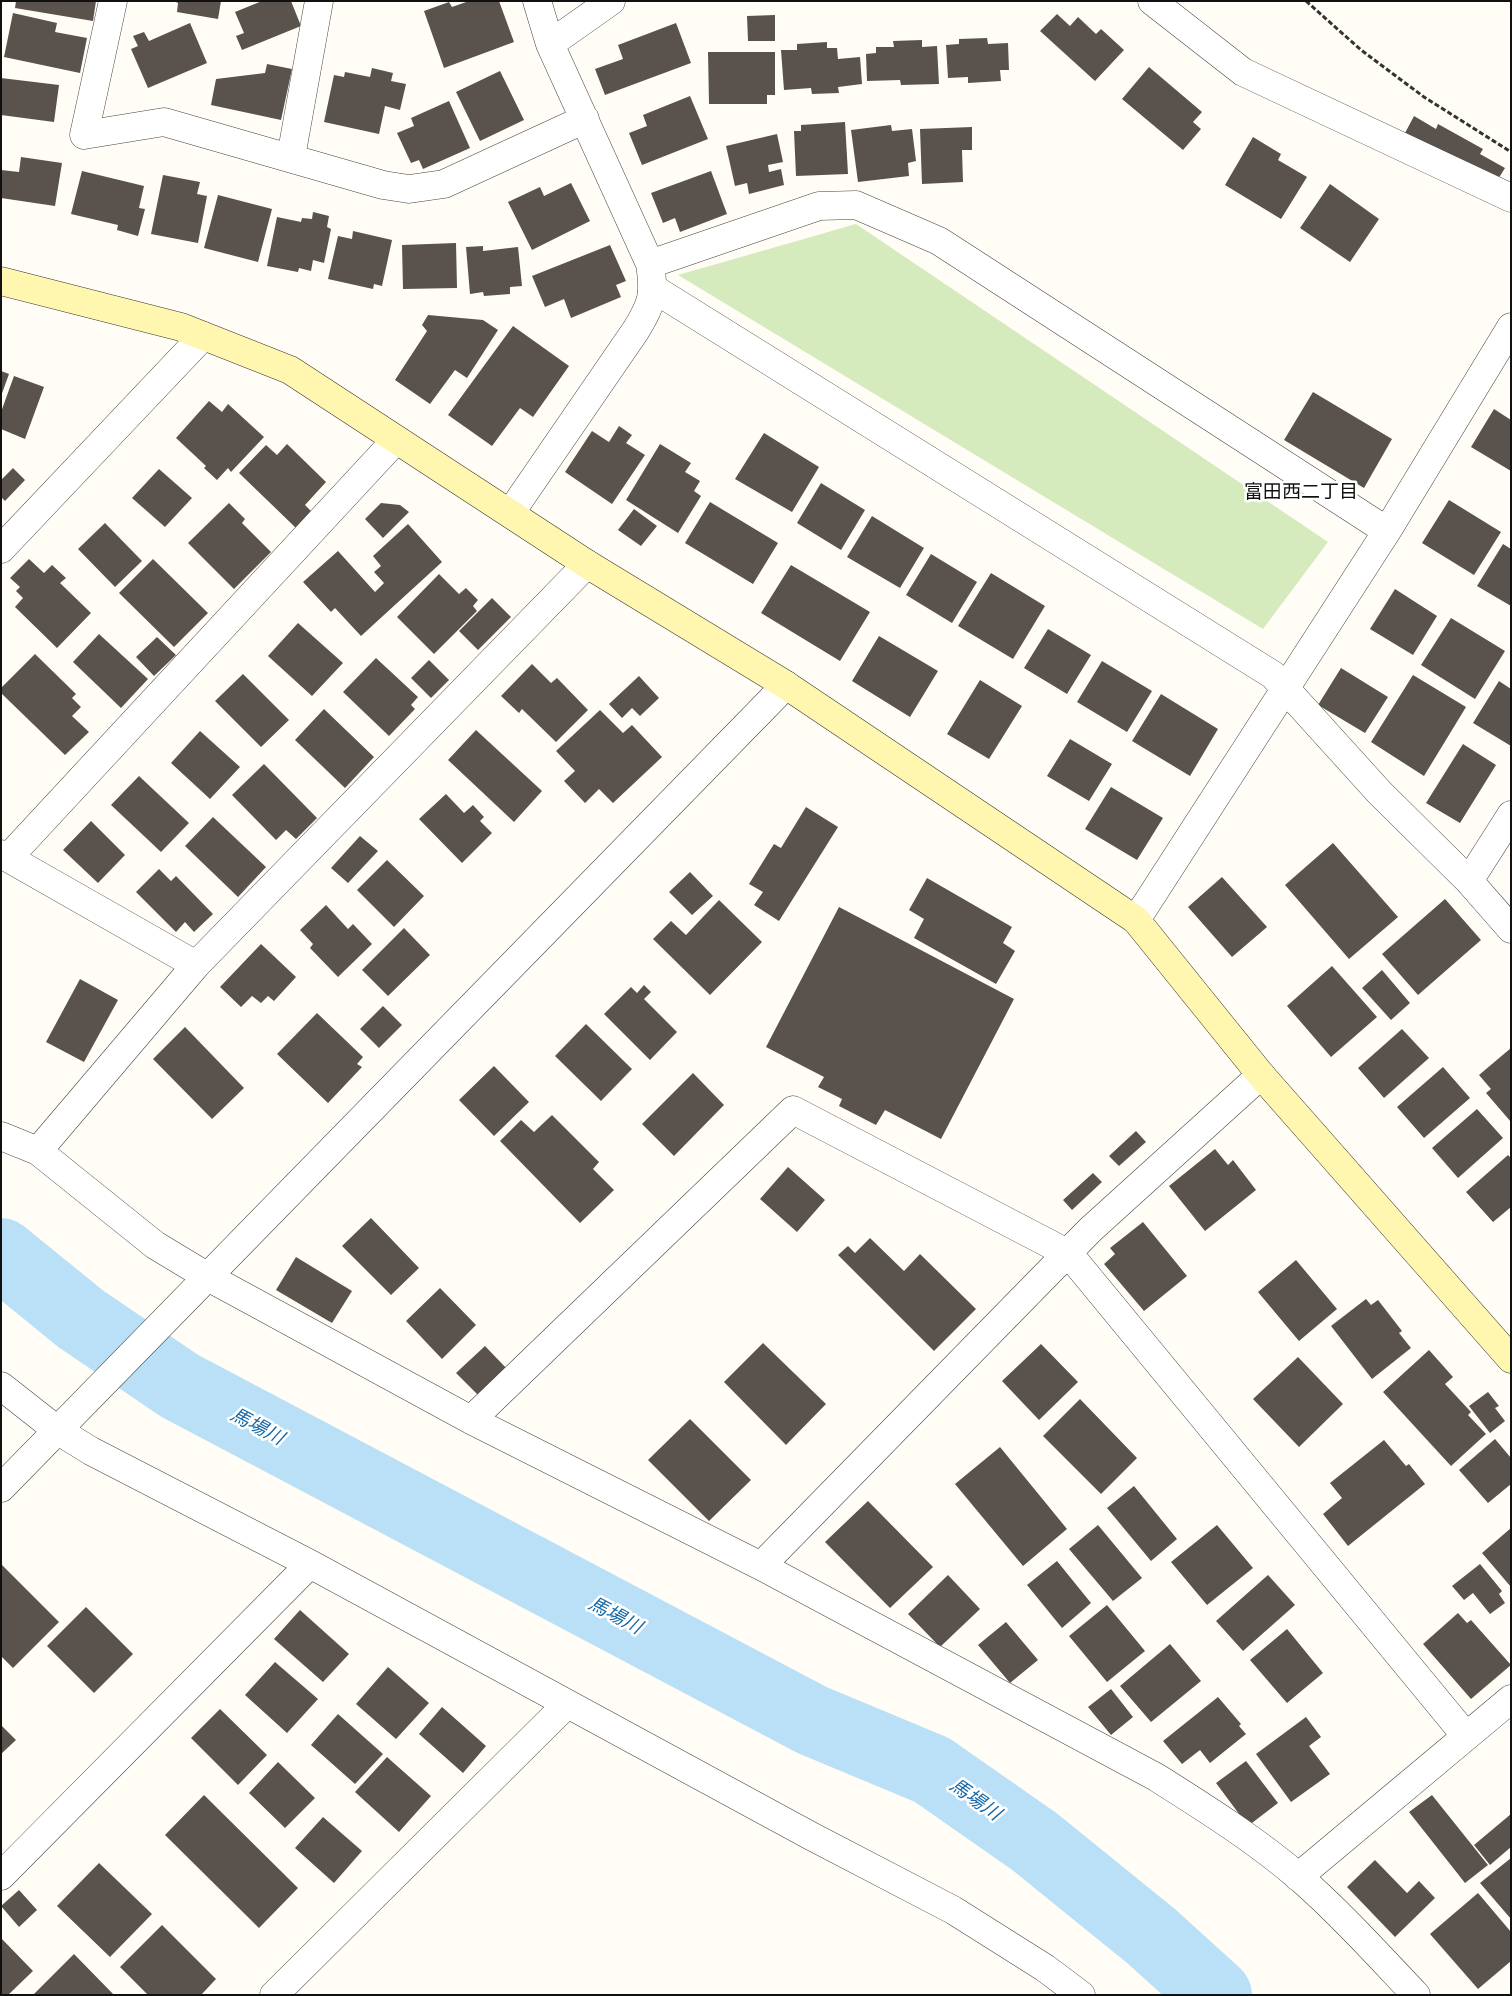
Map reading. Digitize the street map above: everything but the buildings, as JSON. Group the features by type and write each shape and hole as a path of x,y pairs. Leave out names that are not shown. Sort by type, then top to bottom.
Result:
{"street":[{"path":"113,1 84,135 164,122 292,157 383,185 409,189 444,184 585,119"},
{"path":"292,157 319,1"},
{"path":"511,512 648,310 652,277 585,119 550,44 536,1"},
{"path":"550,44 611,1"},
{"path":"1152,1 1243,72 1511,198"},
{"path":"652,277 819,206 856,205 940,241 1386,531"},
{"path":"652,277 1272,675 1379,792 1469,881 1511,929"},
{"path":"1,281 181,327 290,370 395,441 511,512 586,564 786,685 1136,920 1261,1075 1511,1359"},
{"path":"1136,920 1386,531 1511,327"},
{"path":"1,549 203,336"},
{"path":"196,965 5,856 395,441"},
{"path":"38,1151 196,965 586,564"},
{"path":"1,1488 786,685"},
{"path":"1469,881 1511,815"},
{"path":"761,1566 1069,1254 1090,1230 1261,1075"},
{"path":"471,1420 793,1110 1069,1254 1466,1736"},
{"path":"1,1136 38,1151 155,1244 208,1277 471,1420 761,1566 1156,1776 1214,1814 1298,1877 1347,1921 1416,1995"},
{"path":"1,1386 57,1430 135,1474 310,1564 802,1831 953,1910 1045,1968 1081,1995"},
{"path":"1,1876 310,1564"},
{"path":"1298,1877 1511,1699"},
{"path":"274,1995 567,1704"}],"path":[{"path":"1306,1 1361,50 1424,97 1511,152"}],"green space":[{"path":"856,224 1328,542 1263,629 678,275"}],"waterway":[{"name":"馬場川","path":"1,1254 81,1319 180,1386 812,1720 932,1770 1035,1842 1151,1936 1216,1995"}],"district":[{"name":"富田西二丁目","path":"1301,493"}]}
